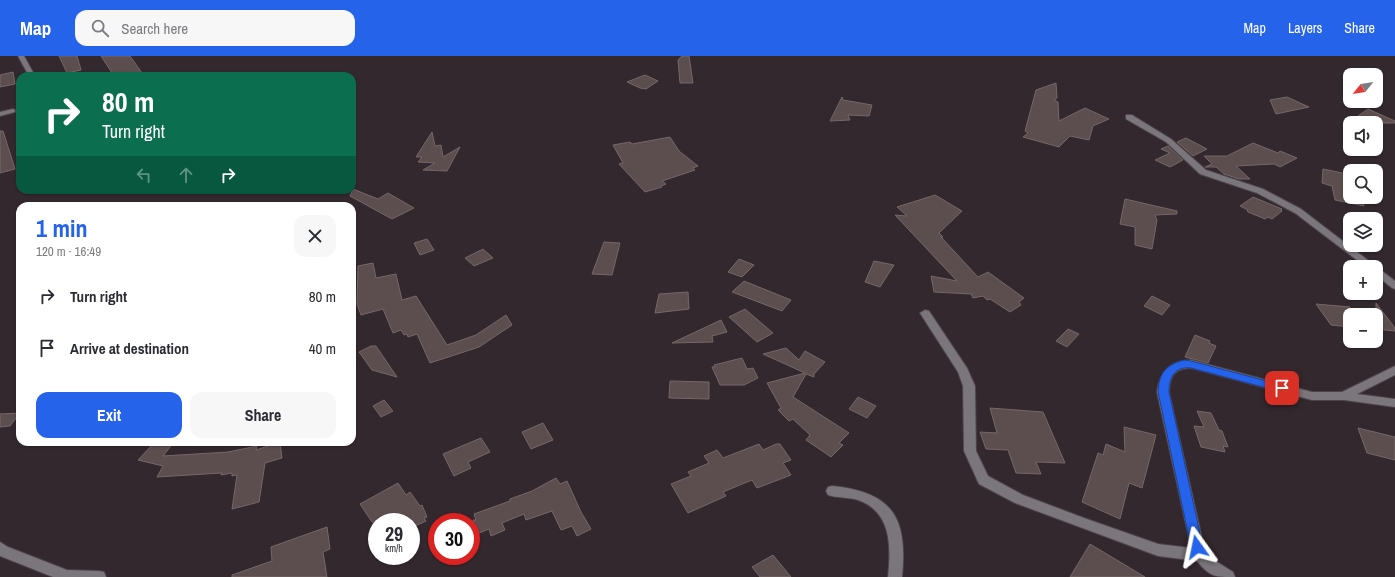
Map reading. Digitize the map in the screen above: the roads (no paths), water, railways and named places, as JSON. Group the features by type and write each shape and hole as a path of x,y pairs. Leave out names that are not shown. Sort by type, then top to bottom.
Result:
{"street":[{"path":"21,56 30,72"},
{"path":"0,114 13,111"},
{"path":"1129,117 1164,137 1176,146 1195,167 1203,172 1260,191 1284,202 1363,260"},
{"path":"1383,276 1395,286"},
{"path":"925,313 963,371 969,386 970,451 983,480 1019,499 1088,526 1158,550 1200,556"},
{"path":"1228,577 1215,570 1200,556 1197,547 1166,404 1164,382 1168,372 1178,365 1191,364 1312,396 1343,396 1395,403"},
{"path":"1343,396 1395,370"},
{"path":"832,490 862,496 873,501 888,516 894,526 897,542 895,577"},
{"path":"0,548 2,551 66,576 99,577"}]}
